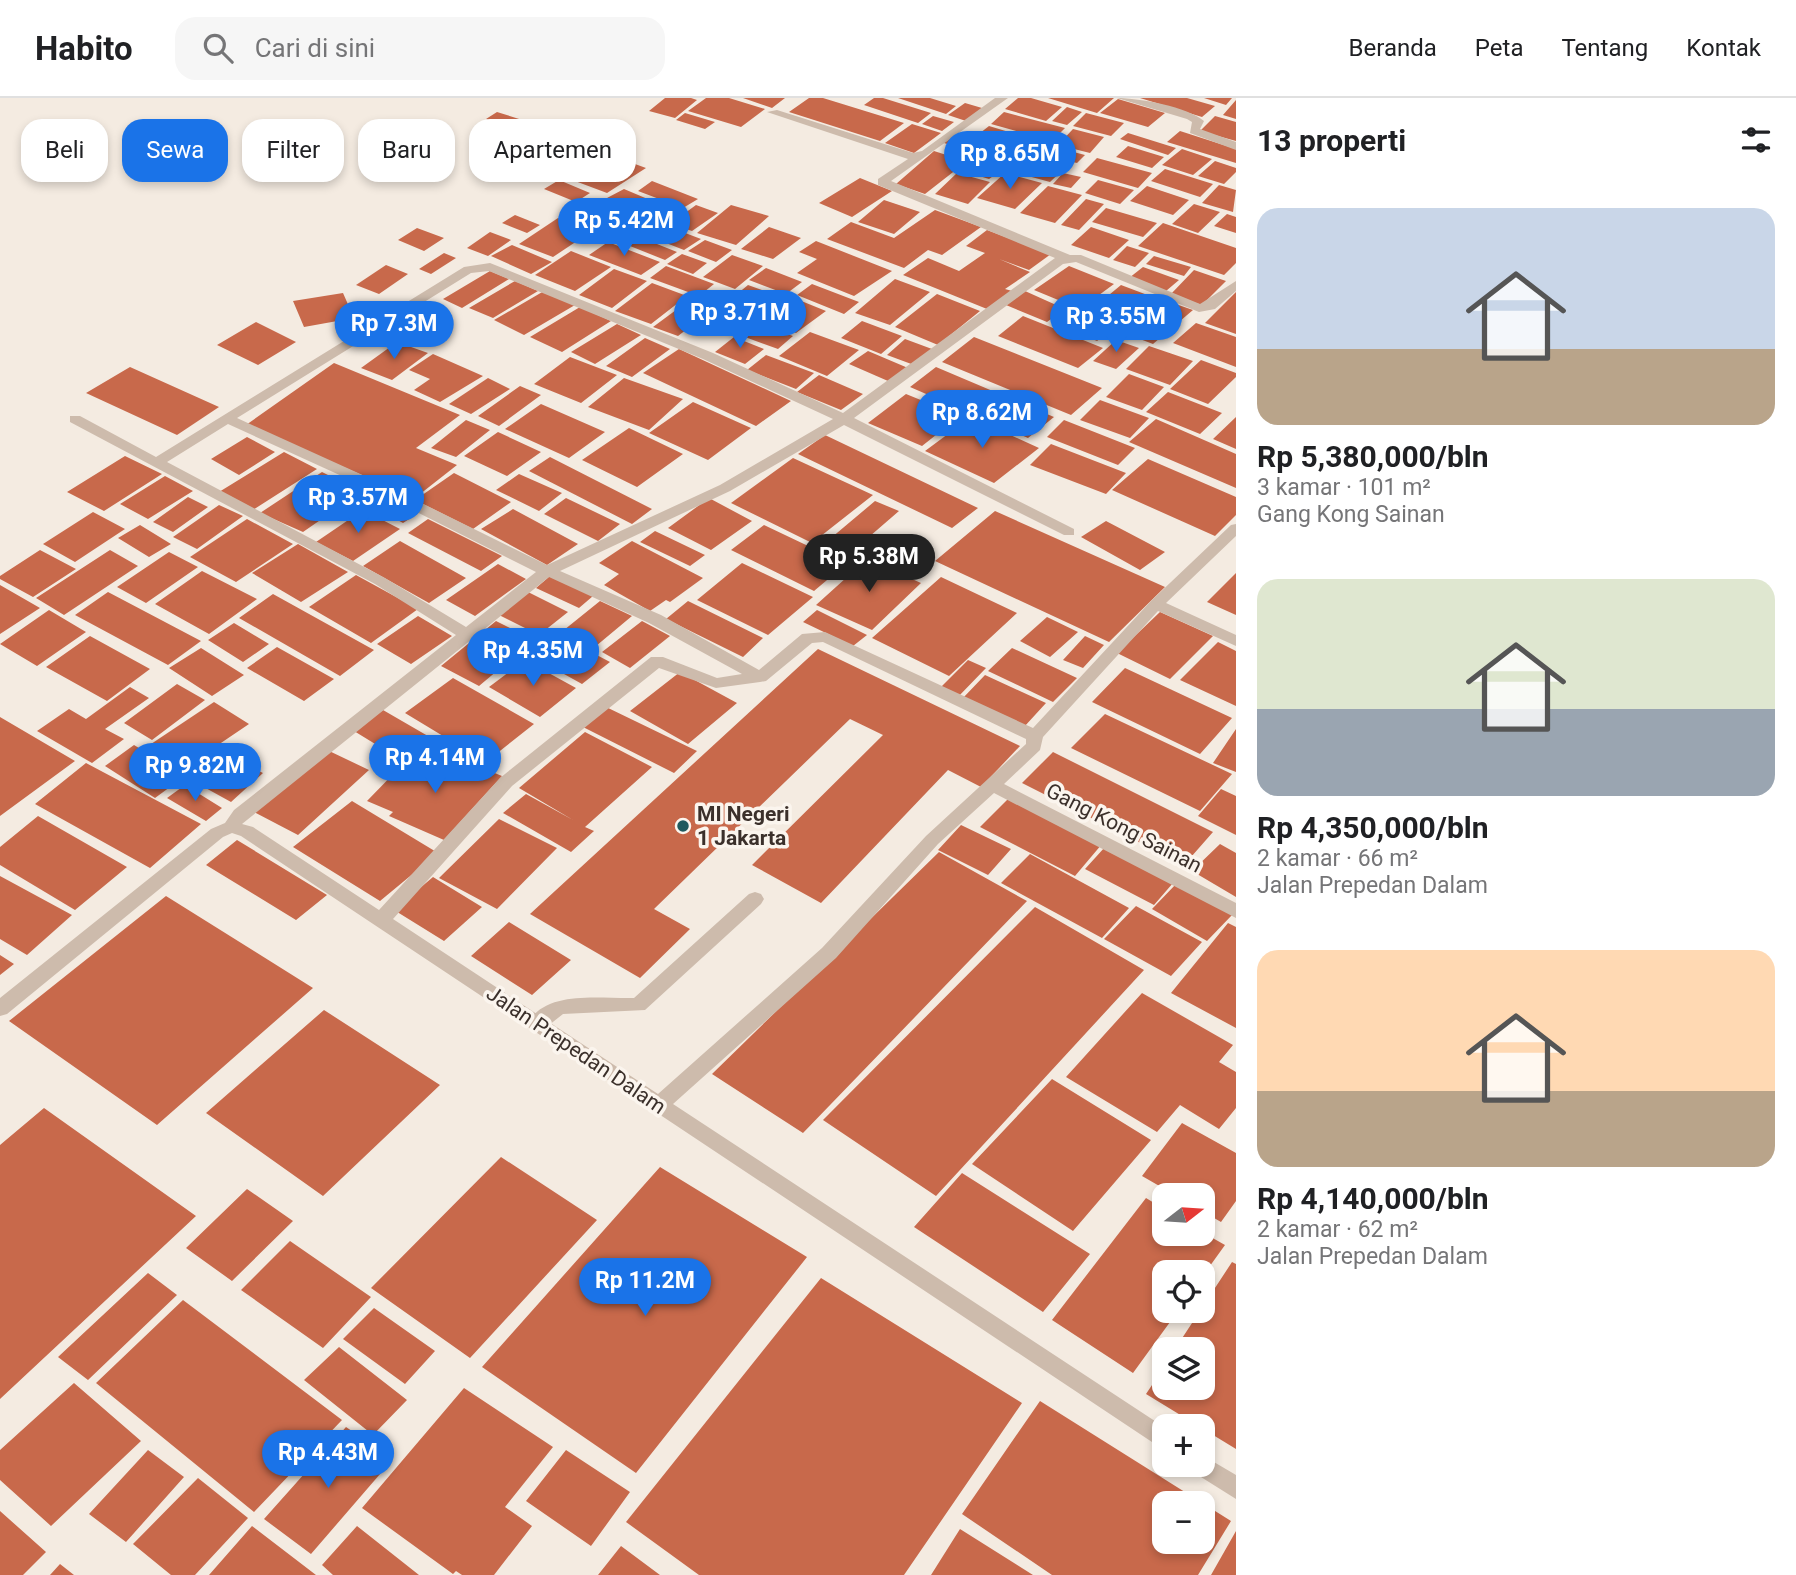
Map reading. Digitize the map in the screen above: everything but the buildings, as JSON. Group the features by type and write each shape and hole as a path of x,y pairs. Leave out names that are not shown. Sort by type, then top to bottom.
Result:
{"street":[{"path":"1002,98 882,182 1199,308 1210,306 1236,285"},
{"path":"1122,98 1191,117 1198,121 1194,131 1236,146"},
{"path":"773,112 909,157 920,156"},
{"path":"0,1009 217,833 231,827 240,814 547,571 726,488 844,419 1050,266 1068,258"},
{"path":"156,463 468,270 483,266 708,356 844,419 1069,532"},
{"path":"228,418 240,427 395,496 547,571 656,619 760,677"},
{"path":"75,419 380,582 465,634"},
{"path":"659,1105 829,953 932,840 1034,747 1035,736 1156,604 1236,528"},
{"path":"1156,604 1236,641"},
{"path":"381,920 506,782 657,661 716,683 760,677 808,638 825,637 1035,736"},
{"name":"Gang Kong Sainan","path":"992,785 1236,911"},
{"name":"Jalan Prepedan Dalam","path":"231,827 247,831 1152,1432"},
{"path":"537,1024 559,1007 638,1005 755,899"},
{"path":"1215,1474 1236,1488"}],"place":[{"name":"MI Negeri 1 Jakarta","path":"683,826"}]}
